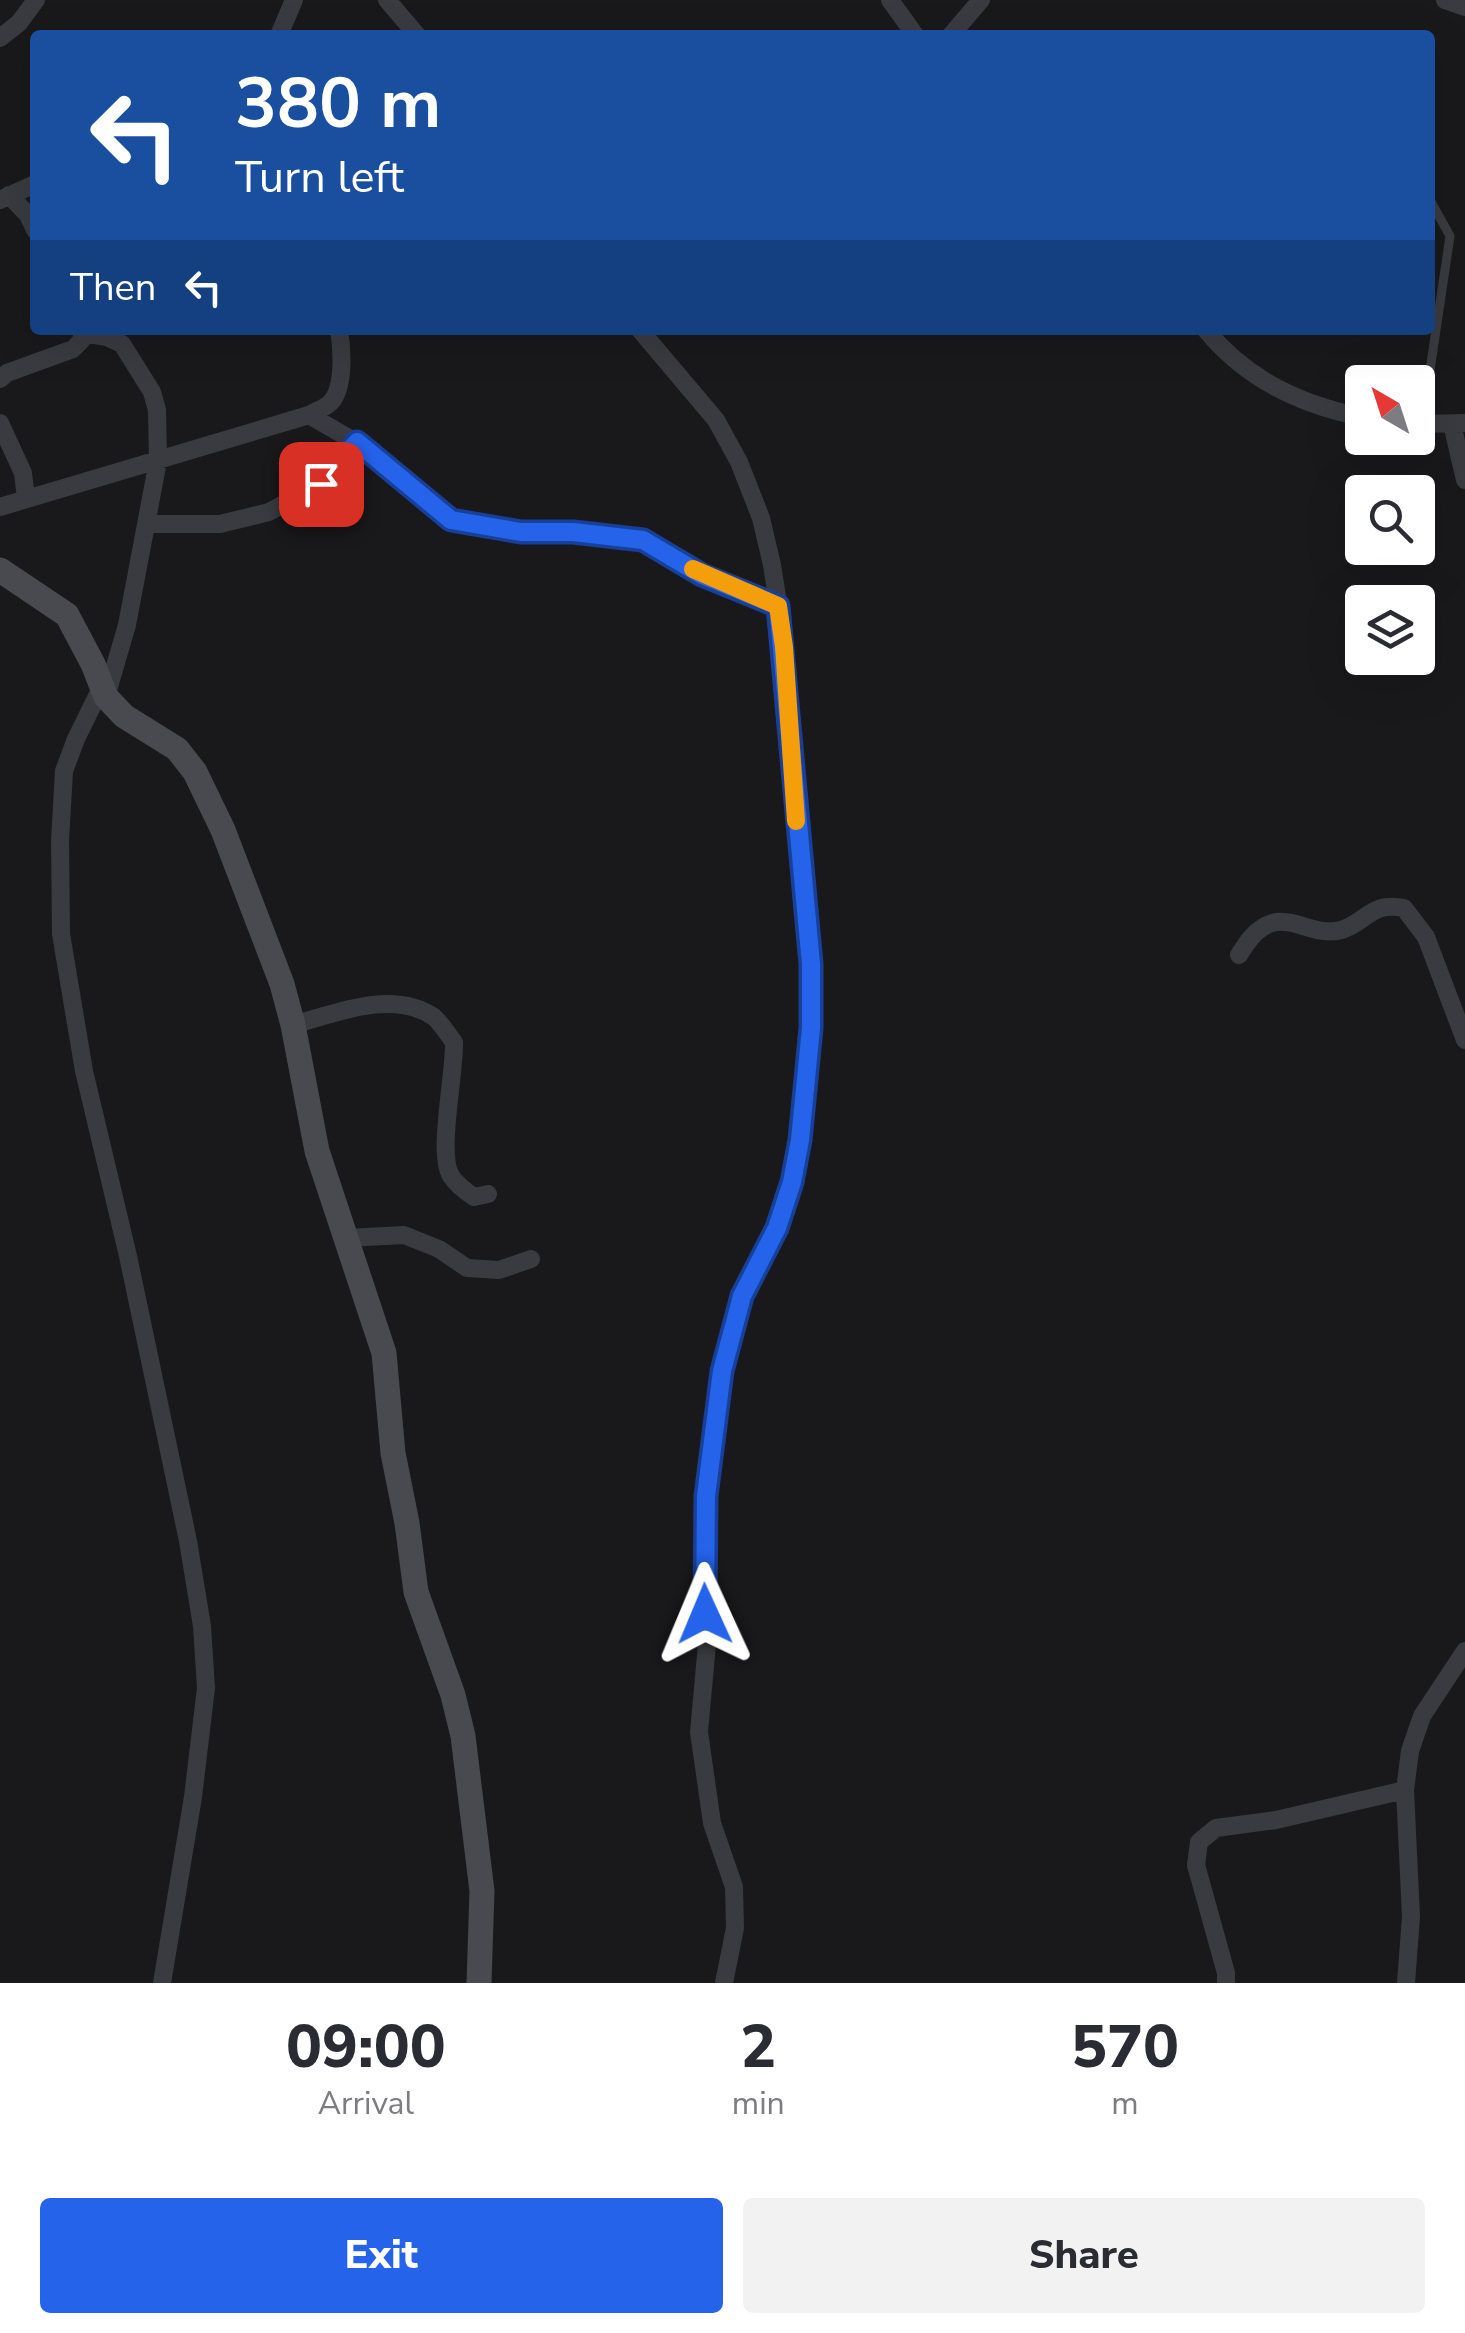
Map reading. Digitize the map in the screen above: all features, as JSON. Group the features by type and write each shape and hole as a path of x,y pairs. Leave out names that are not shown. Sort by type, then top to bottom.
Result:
{"street":[{"path":"0,38 19,23 36,0"},
{"path":"280,30 294,0"},
{"path":"387,0 413,30"},
{"path":"890,0 911,30"},
{"path":"955,30 980,0"},
{"path":"1445,0 1465,7"},
{"path":"30,186 5,198 30,219"},
{"path":"0,379 73,349 81,335"},
{"path":"100,335 122,344 152,392 157,410 158,462 127,625 104,692 76,738 64,771 61,934 84,1071 128,1256 202,1626 206,1688 193,1797 162,1983"},
{"path":"0,507 309,415 329,404 337,392 339,335"},
{"path":"644,335 716,420 739,462 760,518 778,606 811,964 811,1028 792,1182 777,1228 742,1296 722,1371 710,1450 703,1585 708,1644 700,1732 712,1823 734,1887 735,1928 724,1983"},
{"path":"1211,335 1241,365 1280,391 1345,413"},
{"path":"309,415 357,442 451,520 521,532 573,532 643,540 702,575 778,606"},
{"path":"0,423 22,473 26,499"},
{"path":"1459,424 1465,480"},
{"path":"146,524 220,524 270,512 325,481 357,442"},
{"path":"0,570 67,616 104,692 124,716 177,749 195,772 250,896 294,1025 316,1151 384,1353 393,1453 416,1592 453,1695 463,1736 482,1892 479,1983"},
{"path":"1239,955 1252,936 1272,924 1336,931 1346,929 1372,910 1404,908 1426,937 1465,1040"},
{"path":"294,1025 365,1005 404,1006 434,1018 454,1042 445,1143 448,1173 474,1197 488,1194"},
{"path":"347,1238 404,1236 440,1249 467,1268 499,1270 530,1259"},
{"path":"1406,1983 1411,1917 1405,1790 1410,1752 1422,1716 1465,1651"},
{"path":"1226,1983 1196,1865 1195,1853 1202,1837 1216,1828 1276,1820 1405,1790"}],"lane":[{"path":"1435,209 1450,236 1435,330"},
{"path":"1429,365 1434,335"}],"slow traffic":[{"path":"693,569 778,606 796,821"}],"route":[{"path":"321,484 357,442 451,520 521,532 573,532 643,540 702,575 778,606 811,964 811,1028 792,1182 777,1228 742,1296 722,1371 706,1496 705,1614"}]}
